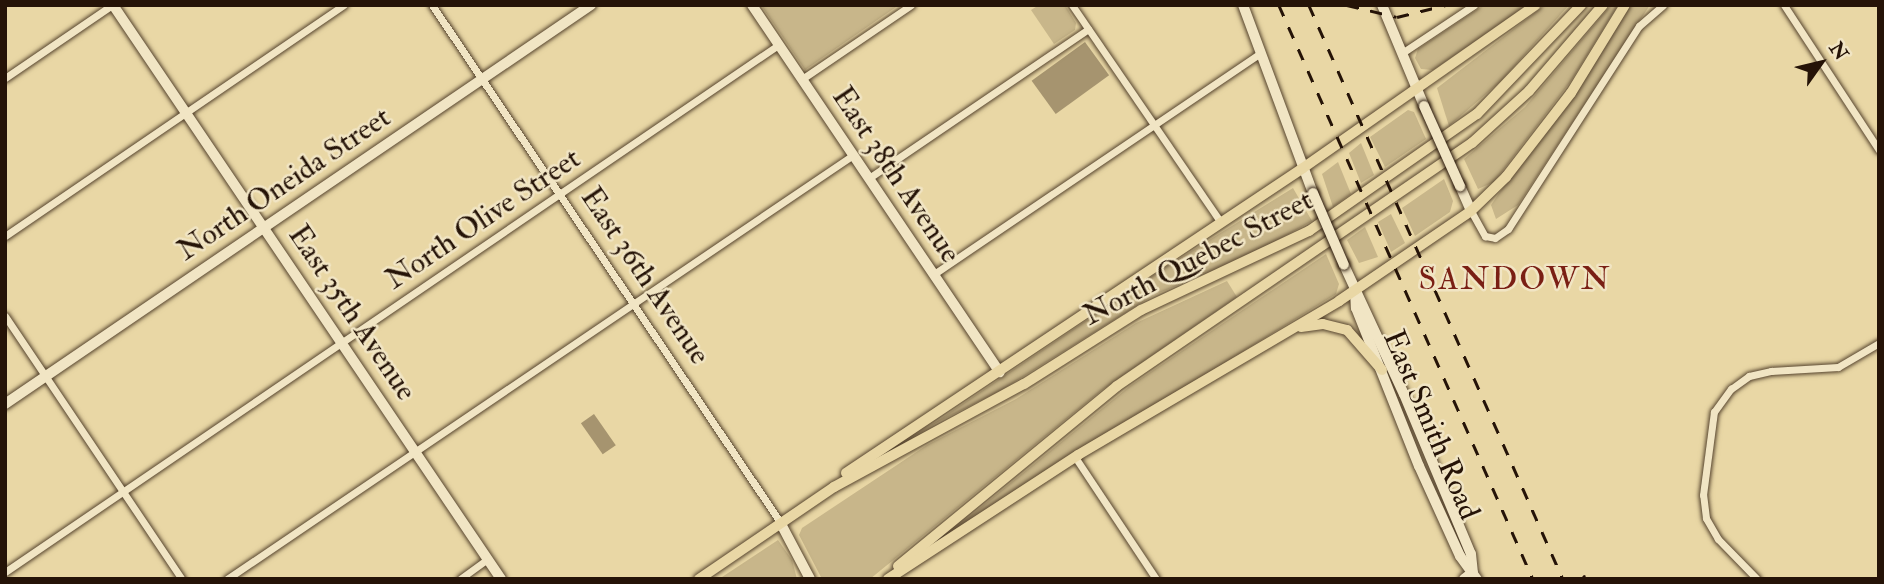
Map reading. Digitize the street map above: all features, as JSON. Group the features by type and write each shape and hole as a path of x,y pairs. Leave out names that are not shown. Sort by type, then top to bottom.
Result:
{"main road":[{"path":"834,487 862,461 1000,372 1303,168 1536,5"},
{"name":"North Quebec Street","path":"699,579 834,487 1011,392 1156,302 1266,255 1309,231 1470,120 1532,60 1581,5"},
{"name":"North Quebec Street","path":"882,579 1117,386 1472,143 1532,88 1603,5"},
{"path":"888,579 1075,457 1355,290 1471,211 1496,189 1554,115 1625,5"},
{"path":"1292,329 1323,324 1346,330 1382,370"}],"street":[{"path":"5,78 113,5"},
{"name":"East 35th Avenue","path":"113,5 501,579"},
{"path":"5,236 344,5"},
{"name":"East 36th Avenue","path":"432,5 780,522 810,579"},
{"name":"North Oneida Street","path":"5,404 591,5"},
{"name":"East 38th Avenue","path":"751,5 1000,372"},
{"path":"802,79 911,5"},
{"path":"1072,5 1221,223"},
{"name":"East Smith Road","path":"1243,5 1313,193 1404,394 1471,554 1475,576"},
{"path":"1382,5 1424,106 1485,236 1501,236 1528,202 1639,26 1663,5"},
{"path":"1402,53 1474,5"},
{"path":"1784,5 1879,150"},
{"path":"869,178 1088,29"},
{"name":"North Olive Street","path":"5,572 778,45"},
{"path":"934,274 1261,53"},
{"path":"227,579 853,155"},
{"name":"East Smith Road","path":"1355,290 1356,308 1437,507 1460,556 1475,576"},
{"path":"5,316 182,579"},
{"path":"1756,579 1709,525 1703,495 1710,429 1726,394 1743,380 1762,372 1838,367 1879,343"},
{"path":"1075,457 1156,579"},
{"path":"460,579 488,559"},
{"path":"1464,579 1475,576"}],"shaded area":[{"path":"761,5 899,5 805,70"},
{"path":"1039,5 1065,5 1076,23 1075,30 1054,44 1031,10"},
{"path":"1484,5 1529,5 1433,70 1421,69 1415,58 1418,49"},
{"path":"1545,5 1569,5 1501,81 1449,126 1437,88"},
{"path":"1611,5 1618,5 1571,81 1494,182 1478,189 1464,159 1525,107"},
{"path":"1629,5 1650,5 1518,205 1496,219 1491,205"},
{"path":"1085,42 1109,75 1056,114 1032,81"},
{"path":"1408,110 1414,112 1426,139 1385,167 1370,137"},
{"path":"1361,143 1374,175 1361,183 1349,153"},
{"path":"1338,162 1351,194 1333,207 1322,174"},
{"path":"1444,179 1453,201 1450,212 1415,236 1402,208"},
{"path":"1293,188 1312,221 1251,255 1154,295 1000,391 930,426 1161,270"},
{"path":"1391,214 1405,243 1391,252 1378,222"},
{"path":"1365,227 1378,257 1359,263 1347,240"},
{"path":"1326,254 1339,284 1336,294 948,534 1130,386"},
{"path":"1227,281 1237,297 1102,390 870,579 822,579 799,535 802,528 927,445 1016,399 1136,323"},
{"path":"594,414 616,445 603,454 581,423"},
{"path":"778,540 792,560 797,579 719,579"}],"railway":[{"path":"1279,5 1533,579"},
{"path":"1309,5 1563,579"},
{"path":"1347,5 1397,17 1446,5"},
{"path":"1584,575 1585,579"}],"district":[{"name":"SANDOWN","path":"1515,279"}]}
